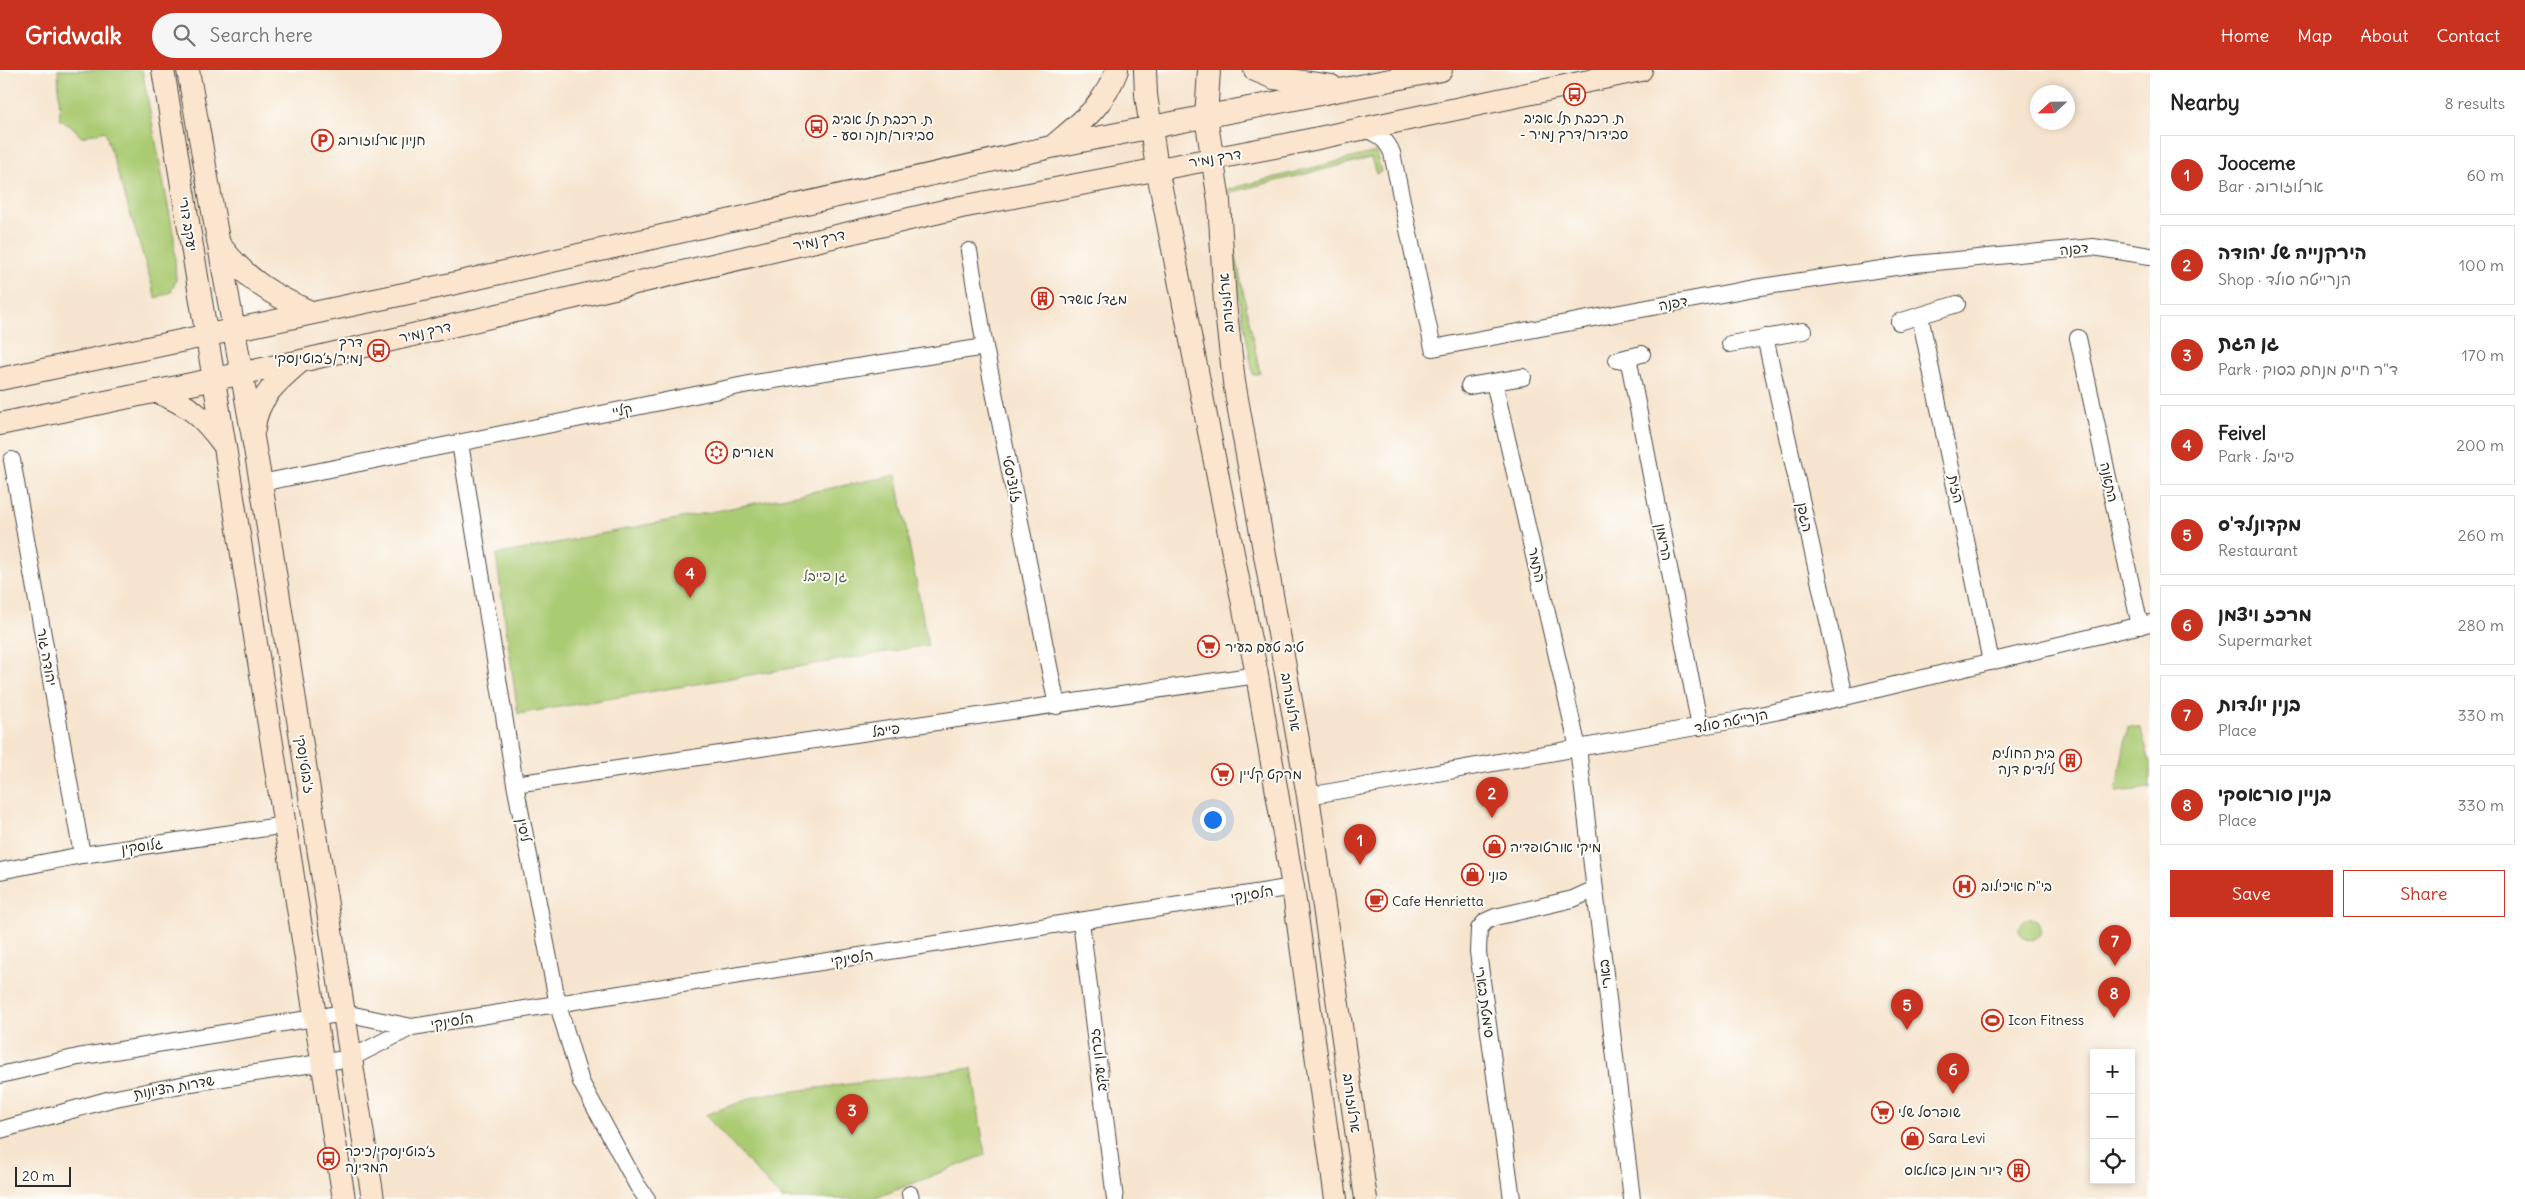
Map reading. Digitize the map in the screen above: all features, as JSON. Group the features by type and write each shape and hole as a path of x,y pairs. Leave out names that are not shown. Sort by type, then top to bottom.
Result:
{"street":[{"name":"יעקב דורי","path":"163,70 213,379"},
{"name":"יעקב דורי","path":"188,70 233,330"},
{"path":"1051,147 1093,112 1108,93 1117,70"},
{"name":"ארלוזורוב","path":"1145,70 1151,127 1158,168 1256,675 1293,887 1336,1199"},
{"name":"ארלוזורוב","path":"1208,70 1206,117 1219,201 1225,303 1234,382 1308,796 1366,1199"},
{"path":"1254,70 1274,78 1349,88"},
{"path":"0,379 456,283 1051,147 1441,70"},
{"name":"דרך נמיר","path":"0,424 302,361 961,207 1366,129 1641,70"},
{"name":"דפנה","path":"1366,129 1380,135 1392,153 1433,348 1754,288 1915,264 2093,247 2150,256"},
{"path":"218,244 236,266 267,291 311,312"},
{"name":"זלוציסטי","path":"969,251 985,347 1057,706"},
{"path":"1899,322 1957,304"},
{"name":"הזית","path":"1920,316 1991,662"},
{"name":"ז'בוטינסקי","path":"233,330 261,484 373,1199"},
{"path":"1730,344 1803,331"},
{"name":"הגפן","path":"1765,337 1845,697"},
{"name":"התאנה","path":"2078,338 2145,625"},
{"name":"קליי","path":"261,484 749,384 985,347"},
{"name":"הרימון","path":"1629,357 1700,727"},
{"path":"253,438 256,413 264,398 280,379 302,361"},
{"path":"1469,386 1523,377"},
{"name":"ז'בוטינסקי","path":"213,379 286,825 314,1017 344,1199"},
{"name":"התמר","path":"1494,382 1578,748"},
{"path":"155,391 195,411 209,425 225,446"},
{"name":"ליסין","path":"460,443 515,784 558,1005 581,1082 637,1185 647,1199"},
{"name":"יהודה גור","path":"12,460 82,855"},
{"name":"הנרייטה סולד","path":"1308,796 1700,727 1845,697 2145,625"},
{"name":"פייבל","path":"515,784 1057,706 1256,675"},
{"name":"בארי","path":"1578,748 1632,1199"},
{"name":"גלוסקין","path":"0,871 82,855 286,825"},
{"name":"הלסינקי","path":"351,1058 412,1027 1293,887"},
{"name":"סימטת בארי","path":"1512,1199 1478,952 1479,929 1486,921 1494,917 1573,899 1595,890"},
{"name":"זכרון יעקב","path":"1081,921 1115,1199"},
{"path":"0,1075 78,1057 344,1013"},
{"name":"הלסינקי","path":"344,1013 412,1027"},
{"name":"שדרות הציונות","path":"0,1130 111,1099 191,1083 351,1058"}],"green space":[{"path":"58,70 142,70 174,237 176,280 171,292 156,298 105,131 81,137 74,128 60,120"},
{"path":"1376,152 1381,172 1376,174 1371,158 1231,192 1224,199 1260,373 1253,375 1222,199 1228,189"},
{"name":"גן פייבל","path":"896,475 928,645 518,714 496,555"},
{"path":"2128,726 2140,728 2150,762 2150,788 2116,792"},
{"path":"2030,918 2038,921 2041,929 2038,937 2030,940 2022,937 2019,929 2022,921"},
{"path":"972,1068 985,1155 873,1199 782,1199 705,1115 757,1096"}],"place":[{"name":"ת. רכבת תל אביב - סבידור/דרך נמיר","path":"1574,95"},
{"name":"ת. רכבת תל אביב - סבידור/חנה וסע","path":"816,127"},
{"name":"חניון ארלוזורוב","path":"322,140"},
{"name":"מגדל אשדר","path":"1043,299"},
{"name":"דרך נמיר/ז׳בוטינסקי","path":"379,350"},
{"name":"מגורים","path":"716,452"},
{"name":"Feivel","path":"690,598"},
{"name":"טיב טעם בעיר","path":"1209,647"},
{"name":"בית החולים לילדים דנה","path":"2071,761"},
{"name":"מרקט קליין","path":"1223,774"},
{"name":"הירקנייה של יהודה","path":"1492,818"},
{"name":"מיקי אורטופדיה","path":"1494,847"},
{"name":"Jooceme","path":"1360,865"},
{"name":"פוני","path":"1472,875"},
{"name":"בי\"ח איכילוב","path":"1965,886"},
{"name":"Cafe Henrietta","path":"1376,901"},
{"name":"בנין יולדות","path":"2115,966"},
{"name":"בניין סוראסקי","path":"2114,1018"},
{"name":"Icon Fitness","path":"1992,1020"},
{"name":"מקדונלד'ס","path":"1907,1030"},
{"name":"מרכז ויצמן","path":"1953,1094"},
{"name":"שופרסל שלי","path":"1882,1112"},
{"name":"גן הגת","path":"852,1135"},
{"name":"Sara Levi","path":"1912,1138"},
{"name":"ז׳בוטינסקי/כיכר המדינה","path":"329,1159"},
{"name":"דיור מוגן פאלאס","path":"2019,1170"}]}
